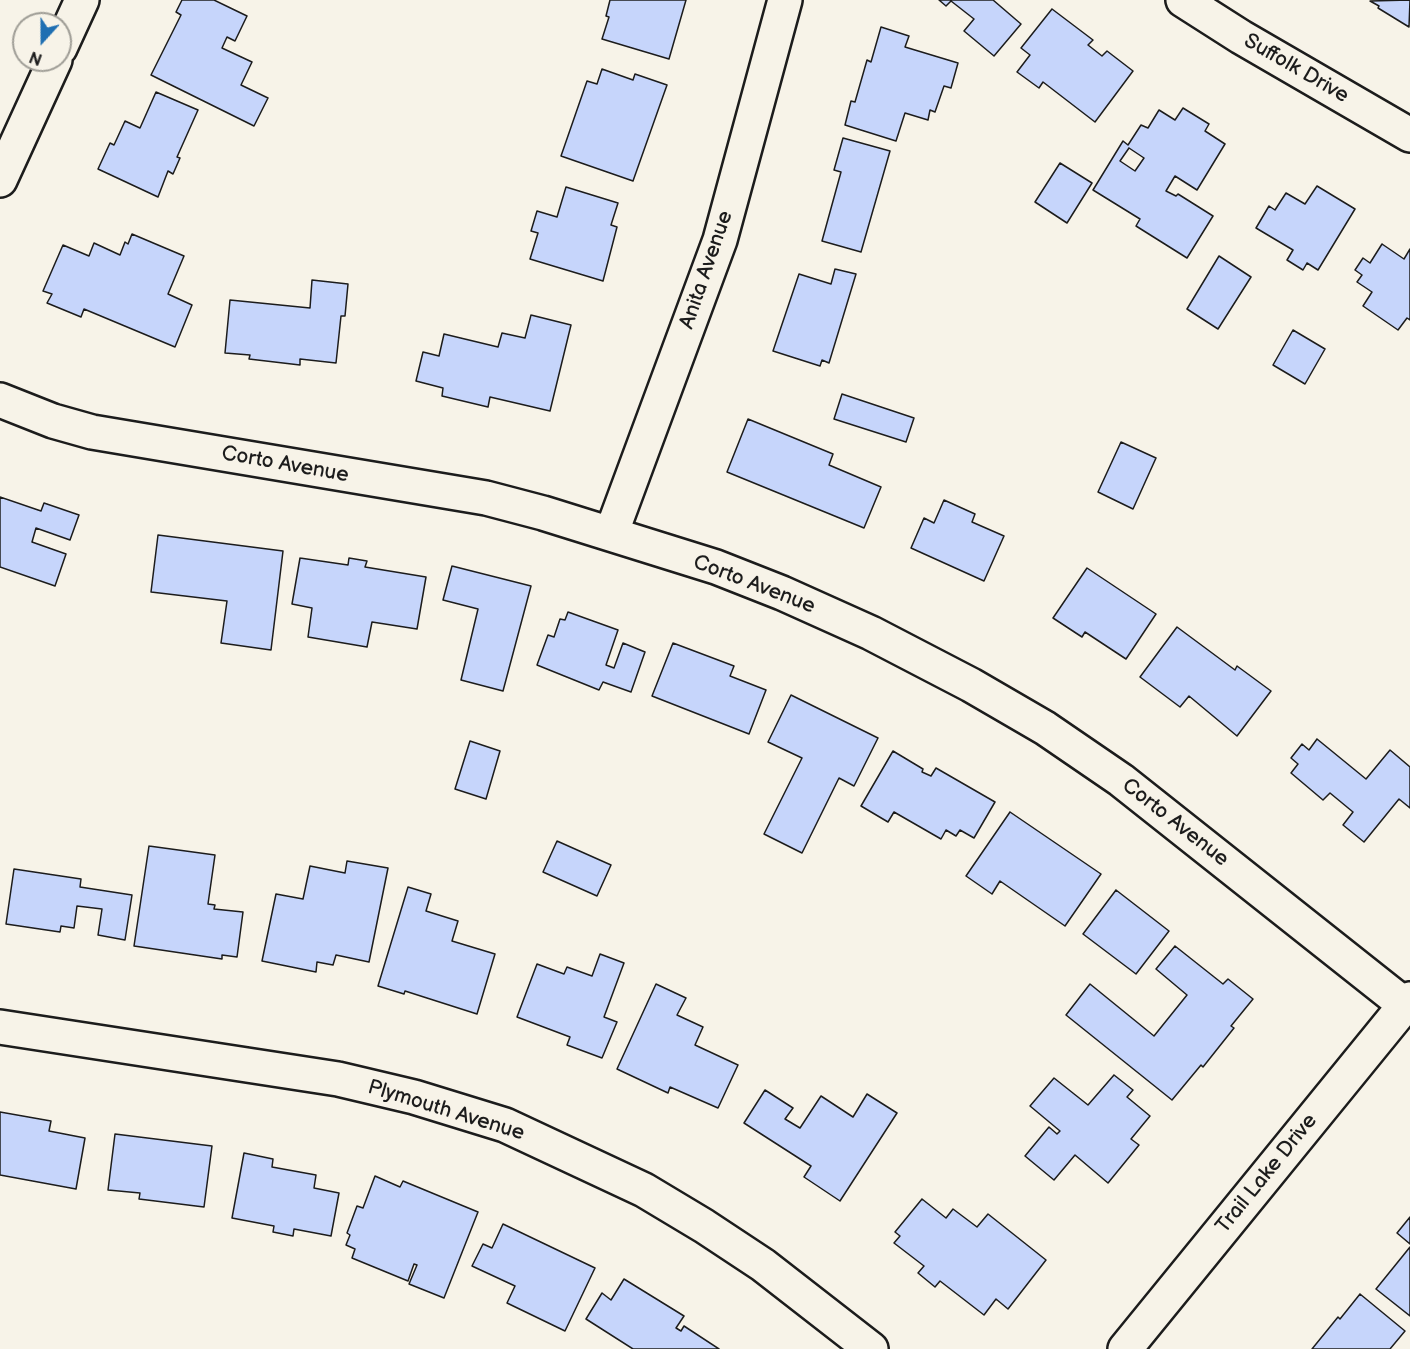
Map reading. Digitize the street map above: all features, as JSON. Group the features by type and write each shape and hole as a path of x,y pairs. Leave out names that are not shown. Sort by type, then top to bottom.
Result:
{"street":[{"path":"72,22 82,0"},
{"name":"Anita Avenue","path":"611,534 720,240 785,0"},
{"name":"Suffolk Drive","path":"1183,0 1241,37 1410,135"},
{"path":"0,180 50,72"},
{"name":"Corto Avenue","path":"0,400 53,421 93,432 486,498 543,513 716,567 782,593 851,624 971,685 1045,728 1121,780 1407,1002"},
{"name":"Trail Lake Drive","path":"1125,1349 1407,1002"},
{"name":"Plymouth Avenue","path":"0,1027 338,1079 414,1097 505,1125 577,1157 664,1202 764,1265 871,1349"}],"building":[{"path":"182,0 214,0 247,16 235,41 227,37 222,48 252,62 241,85 268,98 254,126 151,75 181,15 176,12"},
{"path":"610,0 686,0 669,59 602,39 609,17 606,16"},
{"path":"939,0 993,0 1021,24 994,56 964,31 974,19 951,1 946,6"},
{"path":"1410,0 1409,27 1370,1"},
{"path":"1052,9 1093,40 1088,45 1102,56 1107,51 1133,71 1095,122 1043,82 1039,88 1017,72 1030,55 1021,48"},
{"path":"881,27 909,36 905,47 958,63 951,88 944,86 935,112 930,110 928,120 905,113 896,141 845,125 851,101 855,102 867,60 871,62"},
{"path":"602,69 633,80 635,74 667,85 633,181 561,156 587,81 597,84"},
{"path":"156,92 198,110 177,157 180,158 173,174 168,171 158,197 98,169 110,143 114,145 125,121 140,128"},
{"path":"1183,108 1209,124 1205,131 1225,144 1197,190 1175,176 1166,191 1176,196 1178,194 1213,216 1187,258 1136,226 1140,219 1093,190 1123,141 1128,145 1141,125 1148,128 1159,110 1175,120","holes":["1129,148 1144,158 1135,171 1120,161"]},
{"path":"843,138 890,151 861,252 822,241 841,172 834,170"},
{"path":"1060,163 1092,183 1067,223 1035,202"},
{"path":"1317,186 1355,209 1318,270 1307,263 1303,270 1287,260 1293,250 1256,228 1269,206 1275,210 1286,193 1305,204"},
{"path":"566,187 618,203 611,225 617,227 603,281 530,259 538,233 531,231 537,211 557,217"},
{"path":"132,234 184,256 168,294 192,305 175,347 84,309 81,317 47,303 52,294 43,291 63,245 89,256 94,243 120,255 125,242 128,244"},
{"path":"1382,244 1404,259 1410,249 1410,320 1407,318 1398,330 1363,306 1372,292 1357,282 1362,275 1355,270 1363,258 1370,263"},
{"path":"1219,256 1251,277 1218,329 1187,309"},
{"path":"835,269 856,274 829,363 822,360 820,366 773,351 799,274 831,284"},
{"path":"312,280 348,284 345,316 341,316 336,363 300,359 300,365 249,359 250,355 225,353 230,300 310,308"},
{"path":"531,315 571,325 550,411 490,397 488,407 442,396 443,388 416,381 423,352 439,356 444,334 498,347 502,333 525,338"},
{"path":"1293,330 1325,349 1305,384 1273,365"},
{"path":"842,394 914,418 906,442 834,419"},
{"path":"748,419 833,454 829,465 881,487 864,528 727,472"},
{"path":"1121,442 1156,458 1133,509 1098,492"},
{"path":"0,497 41,511 44,503 79,515 70,540 36,528 32,542 66,554 55,586 0,567"},
{"path":"944,500 975,514 972,522 1004,536 984,581 911,548 924,518 934,523"},
{"path":"158,535 283,551 271,650 221,643 227,601 151,592"},
{"path":"300,558 348,565 349,558 367,561 365,567 426,577 417,629 372,622 367,647 308,637 312,608 292,604"},
{"path":"452,566 531,586 503,691 461,680 478,609 443,600"},
{"path":"1087,568 1156,614 1126,659 1085,632 1082,637 1053,618"},
{"path":"568,612 618,630 606,665 614,668 623,643 645,652 631,692 603,682 599,690 537,665 548,635 554,637 560,619 565,620"},
{"path":"1177,627 1235,670 1237,666 1271,691 1237,736 1189,696 1180,707 1140,677"},
{"path":"673,643 734,666 730,676 766,690 749,734 652,696"},
{"path":"791,695 878,738 854,786 839,778 802,853 764,834 802,758 768,742"},
{"path":"1317,739 1366,779 1390,750 1410,767 1410,808 1399,799 1364,842 1343,825 1353,812 1330,793 1323,800 1291,773 1298,764 1291,758 1302,744 1309,750"},
{"path":"470,741 500,751 486,799 455,789"},
{"path":"893,751 923,769 922,772 931,776 936,768 995,802 974,838 960,830 956,836 946,830 941,839 894,812 888,822 861,806"},
{"path":"1010,812 1101,874 1065,926 1000,881 992,894 966,876"},
{"path":"557,841 611,865 597,896 543,872"},
{"path":"149,846 215,855 208,904 215,905 214,909 243,912 237,957 222,955 222,959 134,946"},
{"path":"347,861 388,868 369,962 336,955 333,965 317,962 316,972 262,961 276,894 303,899 310,866 345,873"},
{"path":"14,869 81,879 80,887 132,895 125,940 98,935 102,909 77,906 74,928 61,926 60,932 6,924"},
{"path":"408,887 431,894 426,911 458,921 452,941 495,954 477,1014 405,991 404,994 378,986"},
{"path":"1116,890 1169,931 1136,974 1083,934"},
{"path":"1175,946 1223,984 1228,979 1253,999 1231,1026 1234,1028 1203,1067 1201,1065 1172,1100 1066,1015 1090,984 1154,1036 1187,995 1156,969"},
{"path":"600,954 624,963 604,1017 617,1022 602,1058 567,1045 570,1037 517,1017 537,964 564,974 567,967 592,976"},
{"path":"656,984 686,998 677,1015 703,1027 695,1045 738,1065 718,1108 670,1087 668,1093 617,1069"},
{"path":"1114,1075 1133,1090 1127,1097 1150,1116 1131,1139 1139,1145 1108,1183 1075,1155 1054,1180 1025,1156 1049,1127 1057,1134 1060,1131 1030,1106 1054,1078 1088,1105"},
{"path":"765,1090 793,1108 785,1119 800,1128 821,1096 853,1117 867,1094 897,1113 840,1201 804,1177 811,1166 744,1123"},
{"path":"0,1112 51,1121 49,1131 85,1138 76,1189 0,1175"},
{"path":"115,1134 212,1146 204,1207 139,1199 140,1193 108,1190"},
{"path":"244,1153 273,1159 272,1167 316,1175 314,1188 339,1193 331,1236 294,1229 293,1236 273,1232 274,1226 232,1218"},
{"path":"375,1176 400,1187 403,1181 478,1212 444,1298 409,1284 417,1265 414,1264 408,1281 352,1258 355,1249 346,1245 350,1235 347,1233 357,1206 363,1208"},
{"path":"922,1199 946,1218 953,1209 977,1227 988,1214 1046,1260 1008,1309 996,1299 984,1315 940,1281 935,1287 918,1273 924,1266 894,1243 900,1236 895,1232"},
{"path":"1410,1217 1410,1244 1397,1233"},
{"path":"503,1224 595,1268 565,1331 507,1303 515,1286 472,1266 483,1244 492,1248"},
{"path":"1410,1247 1410,1316 1376,1289"},
{"path":"624,1279 684,1316 676,1328 681,1331 684,1326 719,1349 633,1349 586,1319 602,1293 611,1300"},
{"path":"1360,1294 1405,1331 1390,1349 1312,1349 1338,1317 1340,1319"}]}
